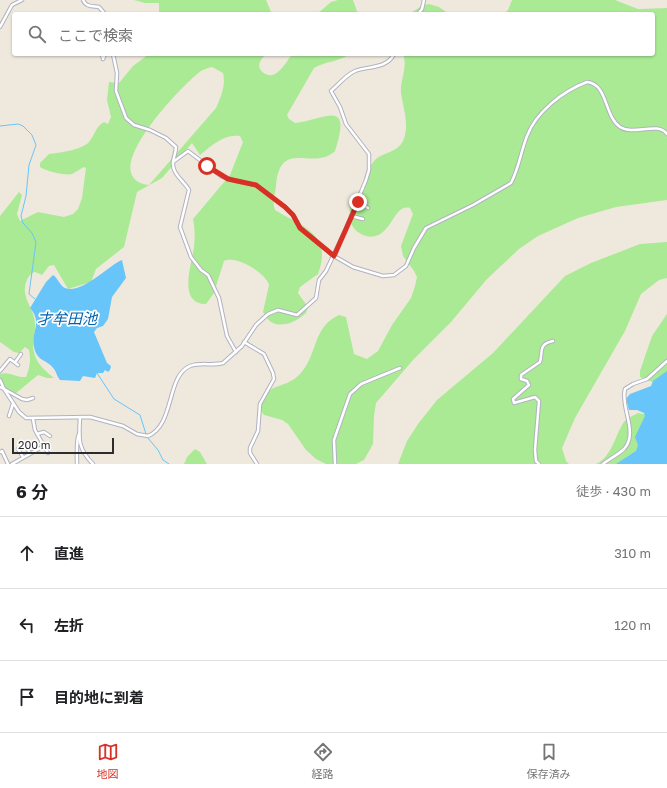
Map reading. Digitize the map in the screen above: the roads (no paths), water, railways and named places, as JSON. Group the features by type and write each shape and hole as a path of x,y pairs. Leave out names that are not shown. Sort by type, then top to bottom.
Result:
{"street":[{"path":"0,26 12,5 22,0"},
{"path":"83,0 89,6 99,7 103,12"},
{"path":"420,12 422,9 424,0"},
{"path":"114,56 117,73 116,91 126,118 134,126 150,130 166,138 176,147 173,162 174,172 186,184 189,190 188,200 180,227 191,256 201,270 208,275 219,298 227,336 236,352"},
{"path":"0,380 4,389 23,416 33,419 80,417 100,419 123,426 146,436 156,430 166,415 178,379 184,369 201,363 223,363 236,352 256,325 268,314 278,310 297,315 316,298 319,280 334,256 366,180 369,154 346,124 340,107 331,91 346,76 356,71 379,66 393,56"},
{"path":"173,162 188,151 221,176 236,182 256,185 285,207 293,215 300,228 334,256 353,267 383,276 394,275 406,266 414,248 426,228 473,205 512,183 532,125 564,94 587,82 593,83 599,88 609,113 620,127 629,130 656,128 667,134"},
{"path":"358,200 368,208"},
{"path":"351,216 363,219"},
{"path":"539,464 536,461 535,450 539,401 535,397 514,403 513,399 529,385 527,381 521,379 521,375 540,362 541,350 549,342 553,341"},
{"path":"244,342 264,354 273,373 274,379 260,404 258,431 250,448 250,452 257,464"},
{"path":"15,362 21,354"},
{"path":"0,371 10,359 18,365"},
{"path":"603,464 624,449 627,443 630,428 623,396 625,389 633,384 647,379 667,361"},
{"path":"335,464 334,440 350,394 361,384 400,368"},
{"path":"0,388 22,399 27,400 33,398"},
{"path":"9,416 14,404"},
{"path":"80,417 79,434 82,450 93,464"},
{"path":"33,419 37,434 48,454"},
{"path":"37,434 44,432 50,436"},
{"path":"77,464 78,448 76,439 79,434"},
{"path":"25,445 30,453"},
{"path":"12,464 44,446"},
{"path":"18,449 23,457"},
{"path":"1,452 5,456 8,464"}],"water":[{"name":"才牟田池","path":"122,260 126,278 112,297 108,319 103,326 97,328 94,332 107,363 111,366 110,370 108,372 105,370 103,373 97,373 95,378 83,376 80,381 60,380 55,370 35,352 34,341 36,318 30,308 46,282 53,275 63,287 72,289 87,284"},
{"path":"667,371 667,464 616,464 636,451 638,445 635,437 645,416 644,413 637,410 629,410 626,399 630,394 651,386 653,381"}],"waterway":[{"path":"0,126 18,124 23,126 32,135 36,145 29,165 26,196 21,216 23,223 32,233 36,242 29,294 35,299"},
{"path":"97,373 114,399 140,415 146,434"},
{"path":"147,437 158,450 163,460 169,464"}]}
